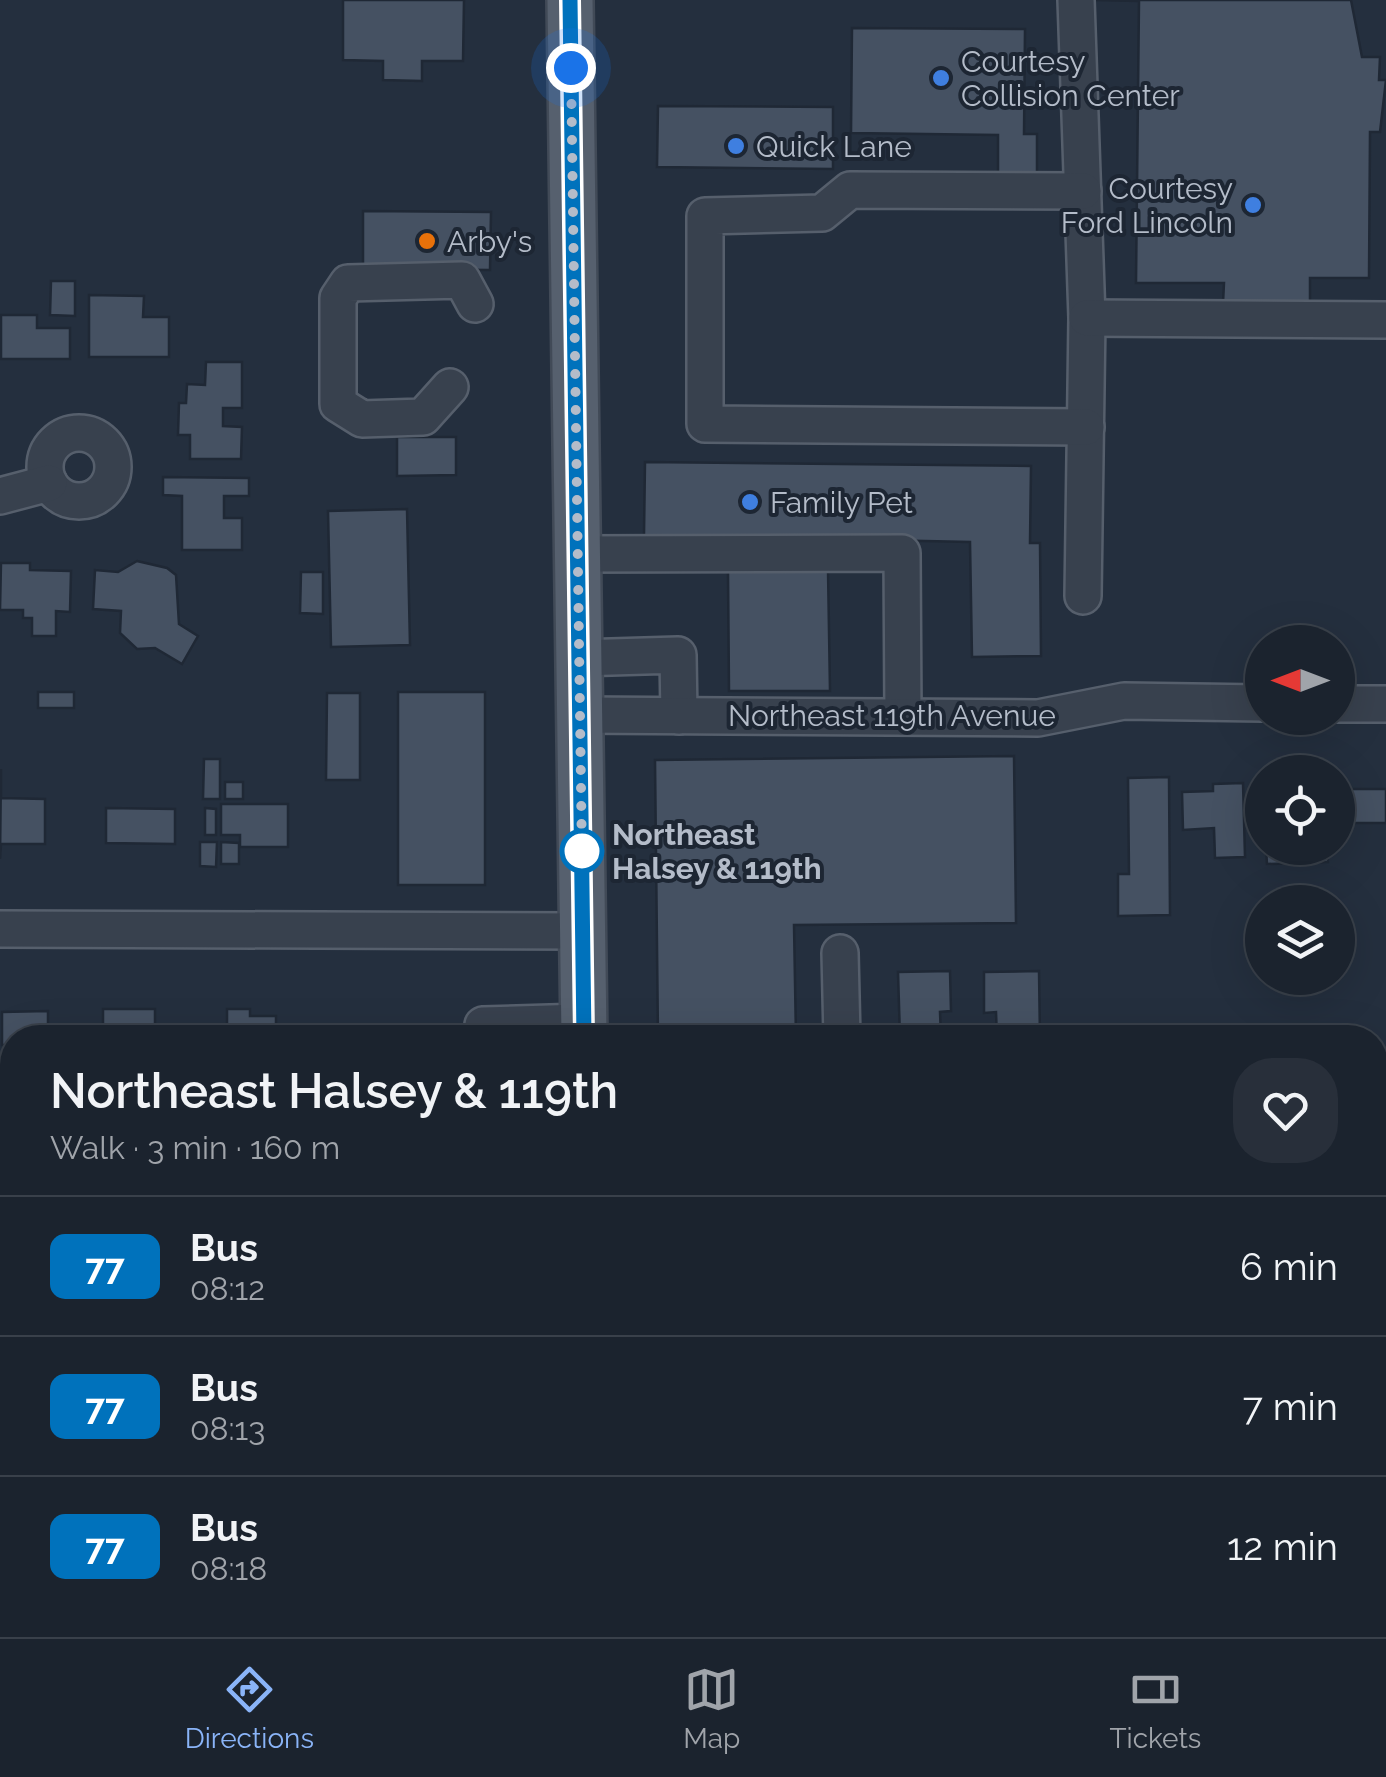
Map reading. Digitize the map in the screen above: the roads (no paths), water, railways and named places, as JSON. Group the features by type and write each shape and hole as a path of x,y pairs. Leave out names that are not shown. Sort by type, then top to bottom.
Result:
{"main road":[{"path":"570,0 583,1025"}],"street":[{"path":"1076,0 1087,318 1083,596"},
{"path":"1083,190 850,190 822,212 704,216 705,424 1086,427"},
{"path":"450,387 423,417 362,419 338,404 338,298 348,282 462,280 475,304"},
{"path":"1087,318 1386,320"},
{"path":"0,496 49,483"},
{"path":"578,554 902,553 902,717"},
{"path":"578,658 678,655 679,716"},
{"name":"Northeast 119th Avenue","path":"580,716 1038,718 1124,701 1245,703"},
{"path":"1355,704 1386,704"},
{"path":"0,929 582,931"},
{"path":"840,953 842,1025"}],"place":[{"name":"Courtesy Collision Center","path":"941,78"},
{"name":"Quick Lane","path":"736,146"},
{"name":"Courtesy Ford Lincoln","path":"1253,205"},
{"name":"Arby's","path":"427,241"},
{"name":"Family Pet","path":"750,502"},
{"name":"Northeast Halsey & 119th","path":"582,851"}]}
